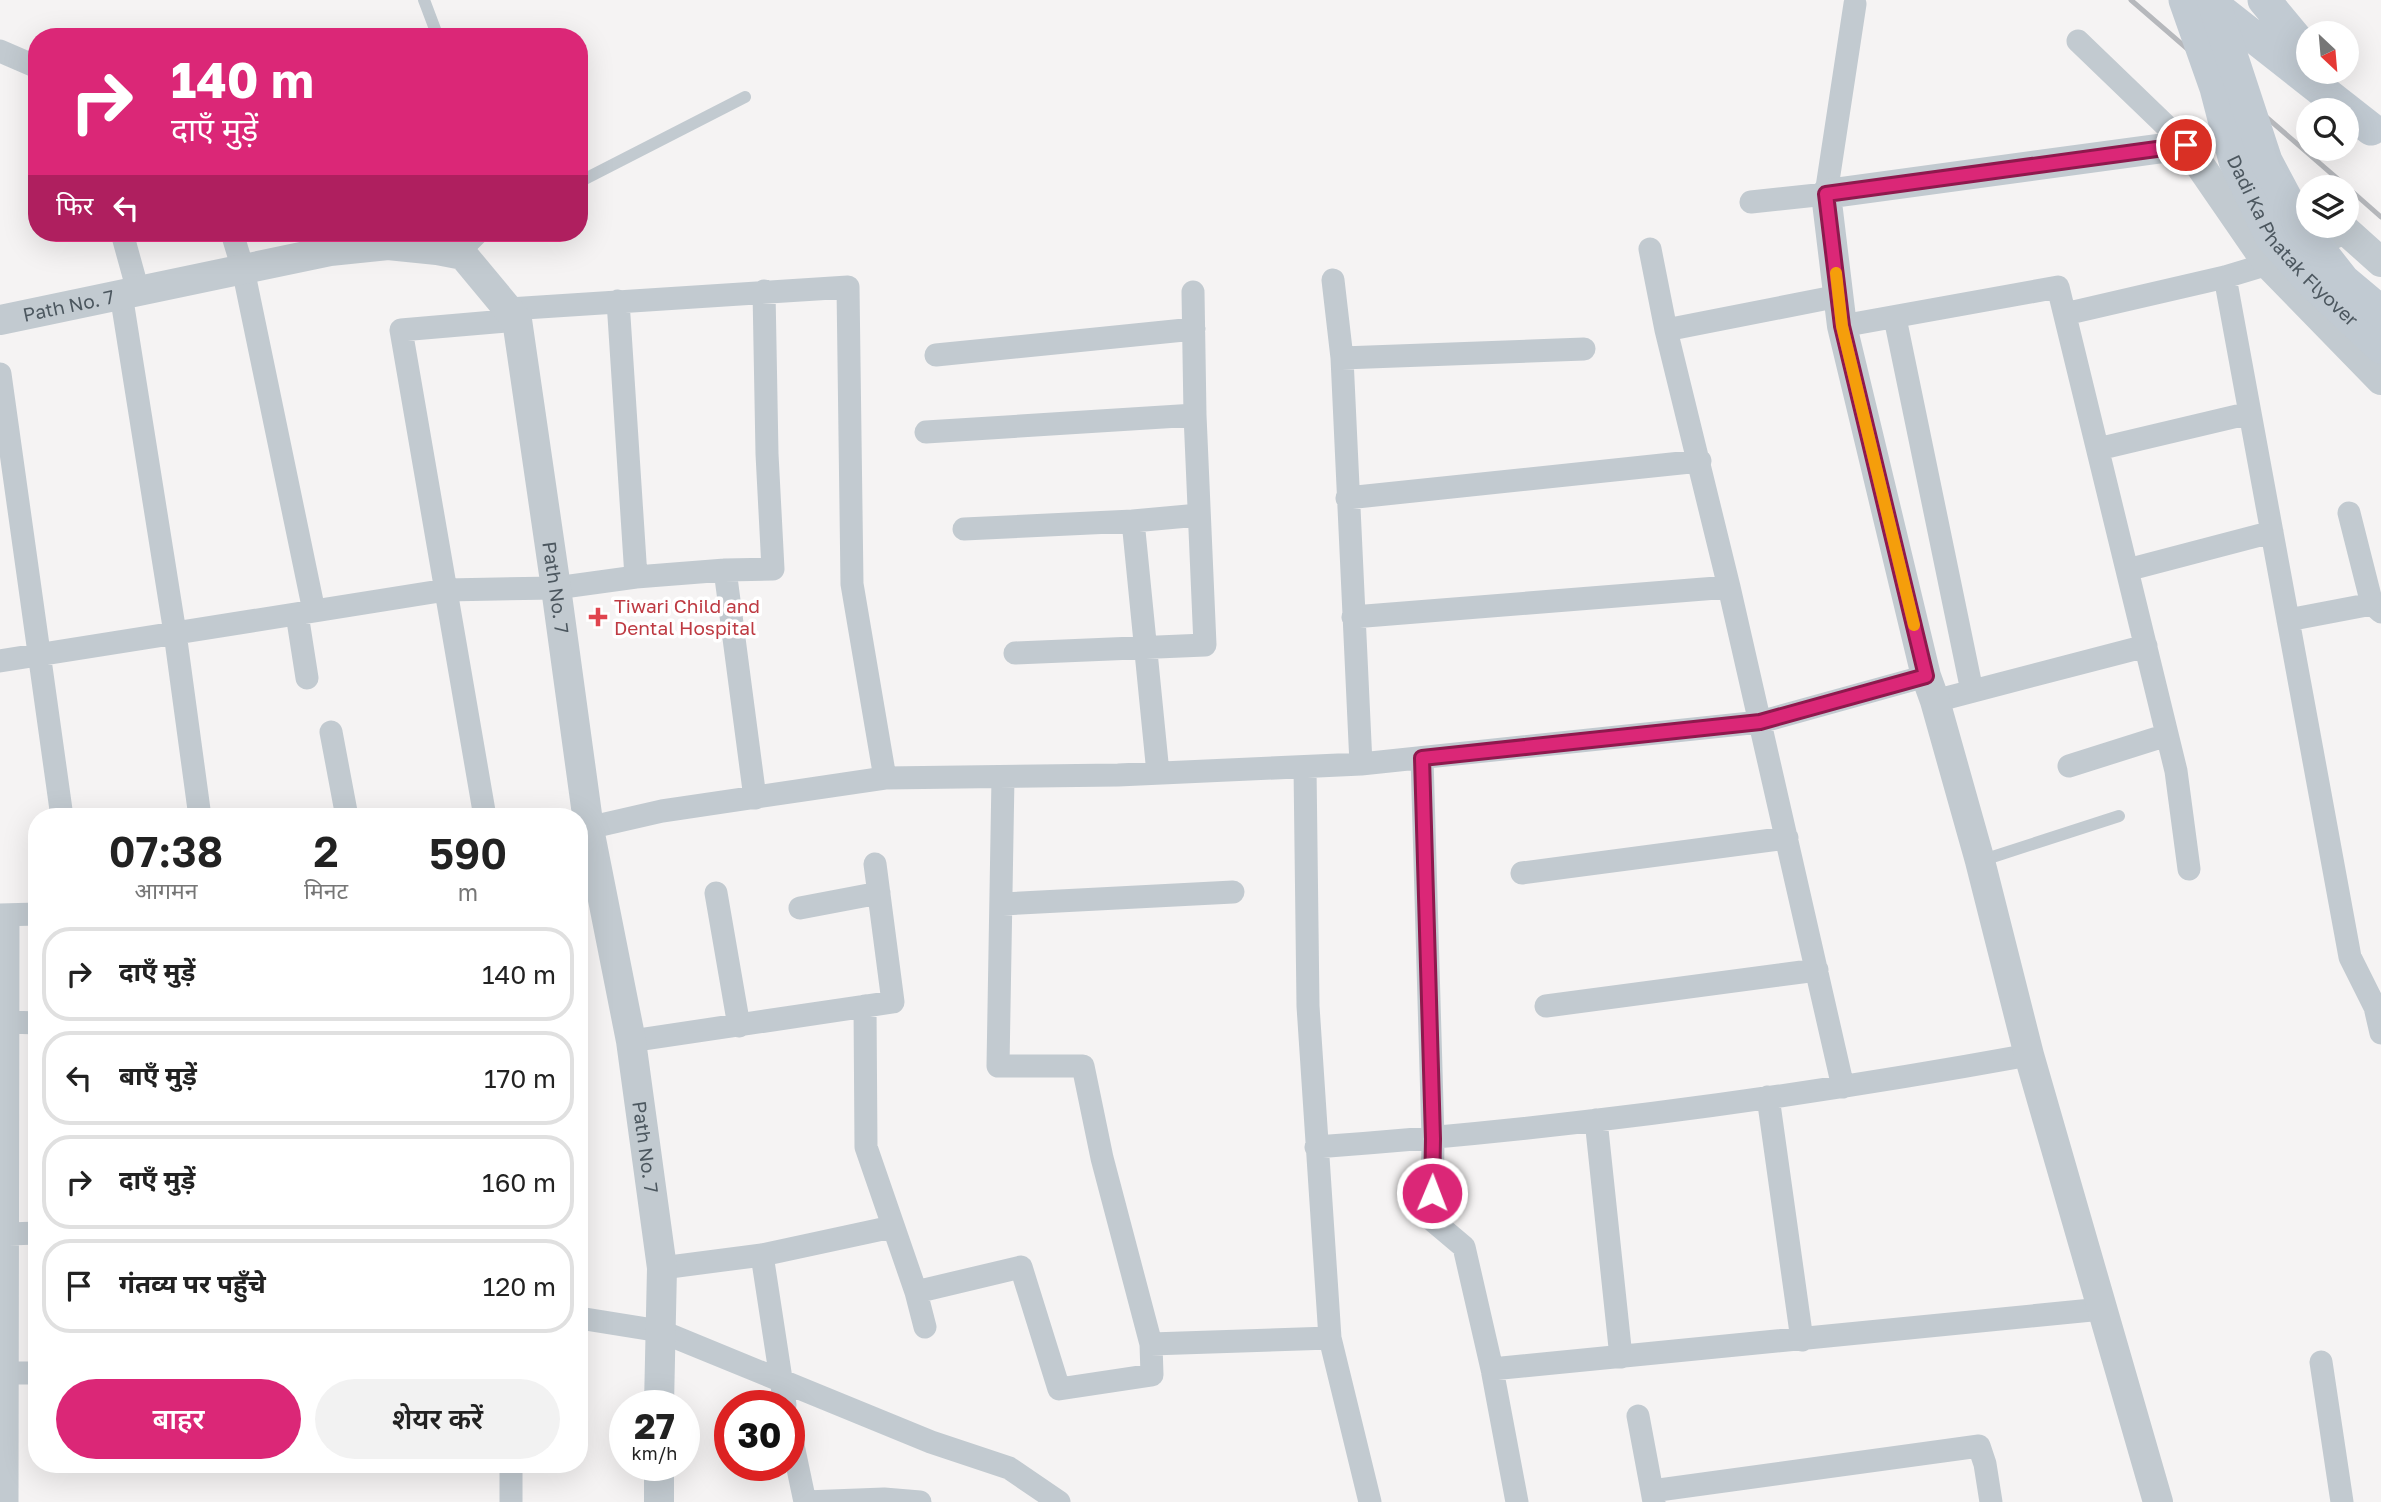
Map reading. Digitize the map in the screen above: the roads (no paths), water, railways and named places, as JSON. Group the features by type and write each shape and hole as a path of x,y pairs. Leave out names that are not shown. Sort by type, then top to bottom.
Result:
{"main road":[{"name":"Dadi Ka Phatak Flyover","path":"2185,0 2216,88 2235,161 2272,238 2310,280 2381,348"},
{"path":"2207,0 2376,134"},
{"name":"Dadi Ka Phatak Flyover","path":"2213,0 2266,160 2300,225 2343,280 2381,312"},
{"path":"2264,0 2296,39"},
{"path":"2334,84 2376,134"}],"street":[{"path":"1854,4 1826,194 1842,326 1931,689 1980,861 2029,1055 2158,1502"},
{"path":"2078,41 2186,145 2268,264 2381,380"},
{"path":"0,51 28,62"},
{"path":"1751,202 2186,145"},
{"path":"2065,314 2225,277 2268,264 2344,229 2381,262"},
{"path":"123,242 199,808"},
{"path":"235,242 243,269 305,612 307,678"},
{"name":"Path No. 7","path":"0,320 330,251 388,245 463,255"},
{"path":"1650,249 1666,330 1700,461 1843,1087"},
{"path":"463,255 513,315"},
{"path":"2225,277 2350,957 2375,1007 2381,1033"},
{"path":"1333,280 1342,358 1361,764"},
{"path":"483,808 401,330 618,302 764,291 848,287 852,584 885,778"},
{"path":"1842,326 2058,287 2176,771 2189,869"},
{"path":"0,661 446,590 556,588 635,577 773,569 767,454 764,291"},
{"path":"1015,653 1205,645 1195,415 1193,292"},
{"path":"1666,330 1839,296"},
{"path":"618,302 635,577"},
{"name":"Path No. 7","path":"513,315 556,588 581,808"},
{"path":"1895,318 1972,691"},
{"path":"936,355 1194,329"},
{"path":"1342,358 1584,349"},
{"path":"0,374 61,808"},
{"path":"2098,449 2250,413"},
{"path":"926,432 1195,415"},
{"path":"1347,498 1700,461"},
{"path":"2288,620 2377,608 2349,513"},
{"path":"964,529 1199,515"},
{"path":"1133,521 1158,773"},
{"path":"2127,570 2272,532"},
{"path":"725,570 755,797"},
{"path":"1353,617 1729,587"},
{"path":"588,829 662,811 885,778 1158,773 1361,764 1760,722 1931,689 1972,691 2146,646"},
{"path":"331,732 345,808"},
{"path":"2068,766 2167,735"},
{"path":"1422,758 1433,1139 1432,1220 1464,1247 1492,1369 1517,1502"},
{"path":"1306,767 1308,1006 1330,1338 1370,1502"},
{"path":"916,1292 1021,1267 1059,1389 1152,1375 1151,1344 1102,1158 1083,1066 998,1066 1003,904 1003,777"},
{"path":"1522,873 1787,838"},
{"name":"Path No. 7","path":"588,848 631,1041 662,1268 659,1390"},
{"path":"631,1041 893,1002 875,864"},
{"path":"716,892 739,1026"},
{"path":"1003,904 1233,892"},
{"path":"800,908 879,893"},
{"path":"8,1502 9,1021 4,915 28,914"},
{"path":"1546,1006 1817,970"},
{"path":"865,1006 866,1147 916,1292 925,1327"},
{"path":"9,1021 28,1022"},
{"path":"1316,1147 1433,1139 1596,1120 1886,1081 2029,1055"},
{"path":"1768,1097 1802,1340"},
{"path":"1596,1120 1621,1357"},
{"path":"662,1268 762,1255 892,1227"},
{"path":"9,1234 28,1233"},
{"path":"762,1255 782,1390"},
{"path":"1492,1369 2102,1309"},
{"path":"588,1319 660,1331 930,1442 1009,1468 1059,1502"},
{"path":"1151,1344 1330,1338"},
{"path":"2321,1362 2342,1502"},
{"path":"9,1373 28,1373"},
{"path":"1638,1416 1653,1497 1979,1447 1985,1464 1991,1502"},
{"path":"511,1473 511,1502"},
{"path":"659,1481 659,1502"},
{"path":"801,1481 805,1502 884,1499 920,1502"}],"lane":[{"path":"424,0 435,28"},
{"path":"588,177 745,97"},
{"path":"463,255 476,242"},
{"path":"1980,861 2119,816"}],"railway":[{"path":"2131,0 2333,175"},
{"path":"2359,198 2381,217"}],"place":[{"name":"Tiwari Child and Dental Hospital","path":"598,617"}]}
